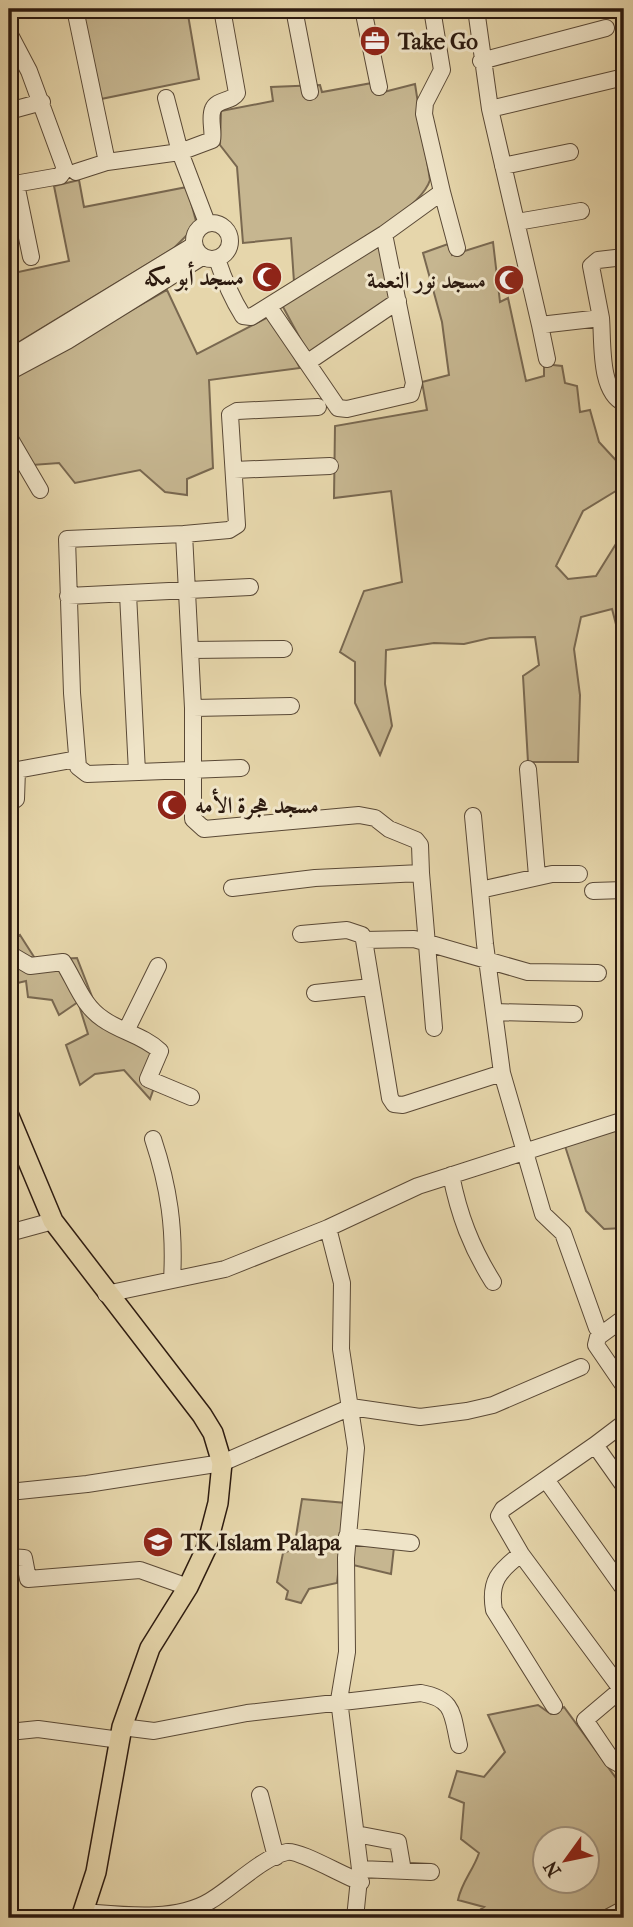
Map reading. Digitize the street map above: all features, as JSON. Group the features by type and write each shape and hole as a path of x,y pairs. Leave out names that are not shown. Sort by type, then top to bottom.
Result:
{"main road":[{"path":"9,1116 53,1221 106,1294 202,1416 213,1433 222,1463 222,1481 206,1549 188,1587 150,1648 121,1733 96,1872 83,1915"}],"street":[{"path":"75,9 107,162"},
{"path":"76,172 107,162 180,152 212,140 213,110 237,95 222,9"},
{"path":"294,9 310,92"},
{"path":"363,9 379,87"},
{"path":"432,9 442,70 425,103 424,114 457,248"},
{"path":"476,9 481,61 490,109 547,359"},
{"path":"481,61 607,29"},
{"path":"9,36 42,102 65,173 13,184 31,257"},
{"path":"490,109 620,78"},
{"path":"166,98 180,152 206,223"},
{"path":"9,111 42,102"},
{"path":"503,166 570,152"},
{"path":"206,223 221,225 228,233 229,247 217,259 219,269 232,302 243,316 251,317 384,234 442,192"},
{"path":"517,222 581,211"},
{"path":"198,251 195,234 206,223"},
{"path":"269,307 335,406 342,410 411,394 414,383 384,234"},
{"path":"9,372 67,341 198,251"},
{"path":"9,358 198,251 219,258"},
{"path":"624,257 598,260 591,266 601,318 608,382 612,394 624,403"},
{"path":"308,362 398,302"},
{"path":"540,325 601,318"},
{"path":"241,768 87,774 78,767 67,539 184,534 235,528 234,470 229,420 233,413 318,407"},
{"path":"9,437 40,490"},
{"path":"234,470 330,466"},
{"path":"184,534 193,708 193,819 201,828 368,816 416,840 420,845 425,944 434,1028"},
{"path":"68,597 250,587"},
{"path":"128,594 137,772"},
{"path":"191,650 284,649"},
{"path":"193,708 291,706"},
{"path":"9,804 16,799 17,770 76,759"},
{"path":"528,769 537,876"},
{"path":"473,816 487,960 502,1073 543,1214 563,1233 597,1328"},
{"path":"232,888 314,878 421,873"},
{"path":"480,890 537,876 579,874"},
{"path":"593,891 624,890"},
{"path":"301,934 353,930 365,940 390,1098 394,1104 403,1105 502,1073"},
{"path":"365,940 400,937 528,972 598,973"},
{"path":"9,958 13,956 30,966 63,962 85,1004 103,1020 150,1042 160,1051 148,1079 191,1097"},
{"path":"126,1031 158,966"},
{"path":"316,993 371,987"},
{"path":"494,1012 574,1014"},
{"path":"106,1294 225,1269 328,1228 418,1185 624,1120"},
{"path":"153,1139 167,1182 175,1236 172,1280"},
{"path":"451,1175 463,1227 493,1282"},
{"path":"9,1233 53,1221"},
{"path":"328,1228 342,1283 341,1349 356,1448 347,1536 347,1652 340,1704 360,1876 355,1918"},
{"path":"624,1318 598,1337 596,1345 624,1386"},
{"path":"9,1492 87,1484 222,1463 351,1407 420,1417 467,1411 493,1405 581,1367"},
{"path":"624,1423 547,1481 503,1509 499,1516 521,1554 623,1688 585,1720 612,1760 619,1763 624,1761"},
{"path":"595,1445 624,1486"},
{"path":"547,1481 624,1589"},
{"path":"347,1536 411,1543"},
{"path":"521,1554 494,1580 491,1594 494,1610 554,1706"},
{"path":"9,1557 24,1558 28,1578 140,1570 188,1587"},
{"path":"9,1731 154,1731 247,1713 421,1693 440,1696 449,1706 459,1745"},
{"path":"260,1795 276,1857"},
{"path":"356,1834 398,1842 403,1871"},
{"path":"83,1915 188,1911 209,1902 287,1852 302,1853 335,1873 360,1876 403,1871 431,1872"},
{"path":"607,1918 624,1909"}],"shaded area":[{"path":"81,9 187,9 199,79 101,99"},
{"path":"372,83 376,94 415,84 430,180 423,193 391,222 294,282 291,238 243,243 237,167 220,145 221,111 273,101 271,87 320,85 322,92"},
{"path":"79,180 84,207 187,187 197,225 174,248 9,348 9,274 69,261 54,186"},
{"path":"493,242 500,302 508,298 526,381 544,376 544,364 562,366 565,383 577,386 580,412 590,410 599,442 624,469 624,486 583,511 556,566 568,579 596,576 624,531 624,637 619,636 612,609 581,617 574,649 580,695 578,762 528,762 523,676 539,665 535,637 490,638 464,644 434,643 386,650 385,684 392,726 380,755 355,703 355,662 340,652 364,591 402,582 391,491 334,498 335,426 427,410 422,382 449,375 442,322 423,253 448,244 452,255"},
{"path":"379,244 390,299 309,355 282,305"},
{"path":"167,290 197,354 272,315 300,368 209,380 213,468 187,479 187,495 165,492 140,470 75,483 59,463 32,465 9,431 9,380"},
{"path":"20,935 36,960 77,958 93,999 104,1013 164,1059 150,1099 124,1070 95,1074 80,1085 66,1045 88,1034 78,1002 59,1015 52,1000 28,997 26,981 9,985 9,942"},
{"path":"624,1126 624,1228 604,1229 586,1211 565,1146"},
{"path":"302,1499 346,1503 337,1583 309,1589 301,1603 286,1599 288,1591 277,1582 283,1553 294,1549"},
{"path":"354,1541 394,1547 391,1574 353,1565"},
{"path":"538,1705 551,1714 564,1707 624,1789 624,1903 598,1918 468,1918 484,1907 458,1900 479,1853 461,1839 464,1803 449,1797 457,1771 484,1777 505,1752 488,1715"}],"place":[{"name":"Take Go","path":"375,41"},
{"name":"مسجد أبو مكه","path":"267,277"},
{"name":"مسجد نور النعمة","path":"509,280"},
{"name":"مسجد هجرة الأمه","path":"172,805"},
{"name":"TK Islam Palapa","path":"158,1542"}]}
